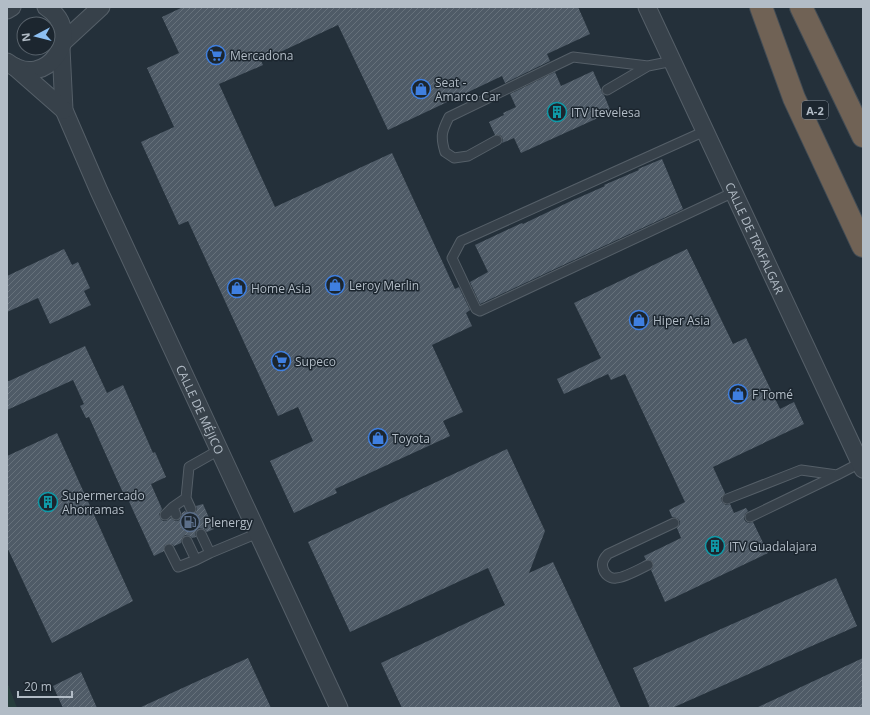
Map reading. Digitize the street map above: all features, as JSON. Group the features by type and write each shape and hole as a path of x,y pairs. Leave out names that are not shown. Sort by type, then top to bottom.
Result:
{"highway":[{"path":"761,7 794,98 863,246"},
{"name":"A-2","path":"767,7 863,212"},
{"name":"A-2","path":"801,7 863,136"}],"street":[{"path":"7,10 12,7"},
{"name":"CALLE DE MÉJICO","path":"46,7 56,16 62,26 64,110 99,191 339,708"},
{"path":"10,64 25,70 36,70 47,65 56,58 62,46 101,7"},
{"name":"CALLE DE TRAFALGAR","path":"648,7 862,466"},
{"name":"CALLE DE MÉJICO","path":"10,64 64,110"}],"lane":[{"path":"497,140 468,156 454,158 444,152 442,142 443,129 449,117 573,58 648,66 673,61"},
{"path":"607,90 648,66"},
{"path":"705,131 461,241 452,258 476,309 480,311 734,192"},
{"path":"190,509 186,498 189,467 220,450"},
{"path":"750,517 837,474 862,466"},
{"path":"727,499 801,470 837,474"},
{"path":"165,515 174,511 186,498"},
{"path":"648,566 617,578 611,578 606,574 602,564 604,558 608,554 674,522"},
{"path":"169,549 178,567 258,533"},
{"path":"201,534 210,553"},
{"path":"187,541 196,560"}],"green space":[{"path":"7,682 17,708 7,708"}],"building":[{"path":"183,7 578,7 590,34 547,54 550,61 505,83 502,76 388,130 338,25 261,61 263,65 219,84 275,207 392,153 455,289 459,287 470,310 466,313 472,326 432,345 463,412 443,421 450,436 335,489 337,493 294,513 270,461 313,441 298,407 278,416 188,221 179,225 141,142 174,127 147,68 179,53 162,17"},
{"name":"ITV Itevelesa","path":"593,71 611,112 521,153 514,138 502,143 502,137 500,135 495,135 489,122 516,107 510,94 555,72 561,86"},
{"path":"662,159 683,209 480,304 470,282 488,272 475,245"},
{"path":"64,249 72,265 78,262 90,288 84,291 91,305 50,324 38,298 7,312 7,276"},
{"path":"687,249 733,344 746,338 780,409 794,402 804,424 713,467 725,493 721,498 722,502 726,505 730,504 734,513 746,508 748,511 745,514 744,519 749,523 753,522 768,553 665,602 651,570 653,568 653,563 651,560 646,560 644,556 681,538 677,528 680,521 677,518 672,517 669,510 685,502 625,374 611,380 608,374 564,394 557,379 601,358 574,303"},
{"path":"85,346 107,393 123,385 153,453 155,452 166,477 151,484 162,509 159,514 161,519 166,521 171,518 178,521 181,518 182,513 185,511 188,514 193,515 197,509 196,506 203,504 214,529 207,532 204,529 199,528 195,534 196,537 192,538 185,535 182,538 181,543 174,546 172,544 167,544 164,546 164,551 154,556 126,495 124,495 89,417 86,418 80,406 84,404 73,380 7,410 7,382"},
{"name":"Supermercado Ahorramas","path":"57,433 133,601 52,643 7,547 7,456"},
{"path":"507,449 545,531 529,573 553,562 621,708 402,708 381,663 505,605 488,568 350,632 308,542"},
{"path":"836,578 857,626 672,708 650,708 633,668"},
{"path":"248,658 271,708 139,708"},
{"path":"863,658 863,708 756,708"},
{"path":"81,672 97,708 63,708 53,686"}],"place":[{"name":"Mercadona","path":"216,55"},
{"name":"Seat - Amarco Car","path":"421,89"},
{"name":"ITV Itevelesa","path":"557,112"},
{"name":"Leroy Merlin","path":"335,285"},
{"name":"Home Asia","path":"237,288"},
{"name":"Hiper Asia","path":"639,320"},
{"name":"Supeco","path":"281,361"},
{"name":"F Tomé","path":"738,394"},
{"name":"Toyota","path":"378,438"},
{"name":"Supermercado Ahorramas","path":"48,502"},
{"name":"Plenergy","path":"190,522"},
{"name":"ITV Guadalajara","path":"715,546"}]}
